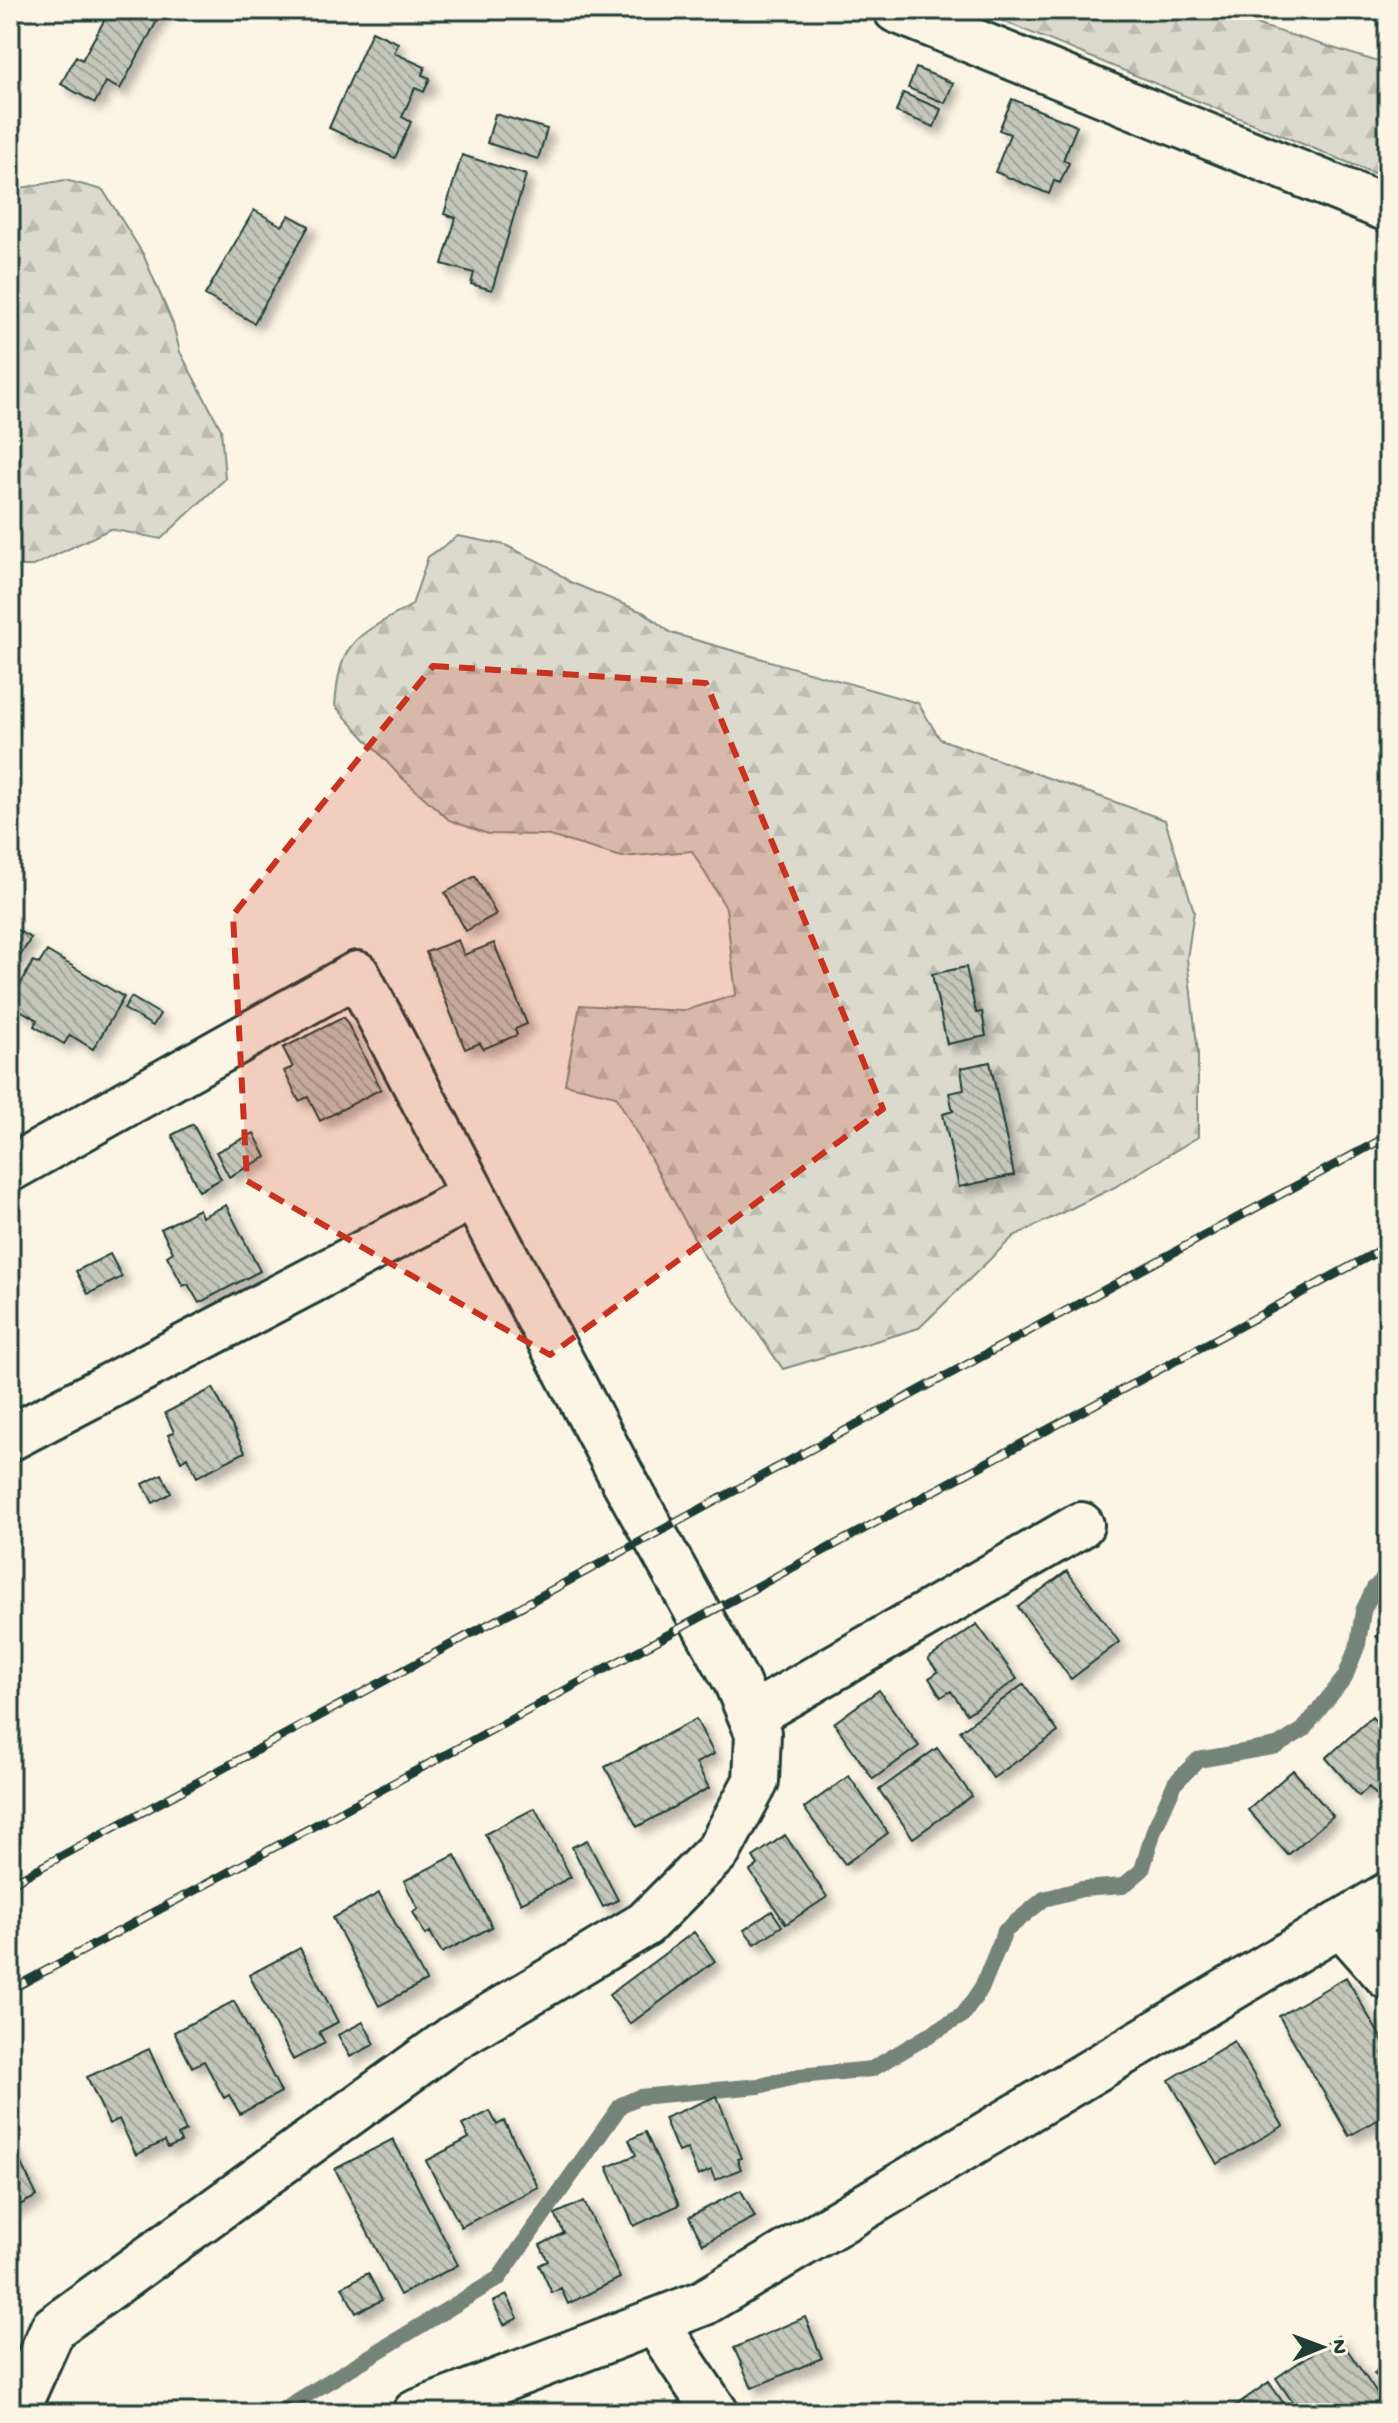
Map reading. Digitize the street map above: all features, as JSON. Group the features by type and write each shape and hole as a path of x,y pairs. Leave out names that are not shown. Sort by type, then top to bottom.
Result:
{"street":[{"path":"896,10 1388,209"},
{"path":"10,1169 357,974 473,1196 736,1681 758,1733 756,1781 719,1850 645,1924 452,2039 53,2328 15,2413"},
{"path":"10,1438 473,1196"},
{"path":"751,1716 1081,1525"},
{"path":"415,2413 703,2303 1388,1895"},
{"path":"1340,1923 1388,1977"},
{"path":"655,2322 716,2413"}],"highlighted area":[{"path":"433,666 706,683 883,1109 550,1355 247,1181 233,915"}],"green space":[{"path":"976,10 1210,10 1388,65 1388,179"},
{"path":"65,180 103,190 143,254 173,324 180,352 221,429 225,479 161,539 110,529 33,566 10,566 10,190"},
{"path":"458,536 505,545 548,566 570,582 645,613 671,633 918,703 940,739 1165,820 1194,911 1187,959 1198,1053 1198,1137 1113,1188 1014,1236 919,1328 783,1369 703,1254 616,1096 565,1084 580,1005 683,1011 736,995 726,908 692,851 622,857 546,835 488,834 449,820 399,775 335,706 337,683 347,652 365,633 412,605 428,557"}],"building":[{"path":"110,10 163,10 120,89 106,82 95,103 61,84 76,56 82,60"},
{"path":"372,31 398,43 394,53 425,67 422,75 430,78 424,92 415,88 402,117 411,122 395,158 329,128"},
{"path":"916,68 953,83 945,103 908,88"},
{"path":"903,93 941,109 934,127 896,112"},
{"path":"1012,99 1077,126 1063,160 1069,163 1060,183 1054,181 1049,194 995,172 1010,134 999,130"},
{"path":"495,114 547,129 538,159 487,143"},
{"path":"462,155 526,175 492,290 471,284 474,273 442,264 456,218 444,214"},
{"path":"254,210 282,226 289,215 309,226 254,323 205,295"},
{"path":"475,876 496,914 466,931 445,893"},
{"path":"10,926 31,938 10,973"},
{"path":"458,940 464,955 494,943 527,1024 515,1029 517,1035 483,1049 480,1043 465,1049 426,952"},
{"path":"47,951 124,997 93,1049 70,1035 64,1044 34,1026 37,1020 10,1004 33,961 39,964"},
{"path":"966,967 976,1013 982,1012 986,1036 947,1044 932,974"},
{"path":"131,997 160,1014 153,1026 124,1009"},
{"path":"344,1017 381,1089 320,1121 308,1097 299,1101 284,1071 293,1067 283,1048"},
{"path":"990,1062 1014,1175 959,1187 943,1114 953,1111 949,1093 964,1090 961,1068"},
{"path":"193,1124 221,1179 199,1191 172,1135"},
{"path":"254,1133 266,1157 229,1177 216,1152"},
{"path":"226,1205 260,1271 199,1303 188,1284 183,1286 167,1256 173,1252 161,1229 199,1209 202,1217"},
{"path":"110,1254 122,1277 88,1294 76,1271"},
{"path":"213,1388 245,1452 197,1477 187,1457 181,1461 168,1435 174,1432 165,1413"},
{"path":"162,1474 171,1493 153,1503 143,1484"},
{"path":"1067,1571 1119,1642 1071,1679 1018,1607"},
{"path":"977,1624 1017,1679 967,1714 951,1691 941,1697 929,1678 938,1672 928,1659"},
{"path":"1388,1626 1388,1650 1376,1636"},
{"path":"1024,1684 1058,1732 993,1778 960,1731"},
{"path":"879,1690 919,1746 873,1779 834,1723"},
{"path":"1372,1717 1388,1735 1388,1808 1369,1787 1359,1796 1326,1758"},
{"path":"696,1719 714,1754 696,1763 709,1788 637,1827 605,1767"},
{"path":"937,1748 972,1796 913,1838 879,1790"},
{"path":"1293,1770 1333,1816 1288,1855 1248,1810"},
{"path":"849,1776 888,1833 845,1864 804,1808"},
{"path":"535,1808 571,1877 521,1903 485,1834"},
{"path":"785,1835 827,1897 786,1924 750,1871 758,1865 753,1857"},
{"path":"587,1840 618,1900 603,1907 572,1847"},
{"path":"455,1855 492,1927 442,1953 430,1932 425,1935 413,1912 418,1909 404,1881"},
{"path":"379,1893 426,1981 379,2006 333,1918"},
{"path":"772,1911 782,1926 755,1944 744,1930"},
{"path":"694,1932 715,1961 630,2024 609,1995"},
{"path":"300,1948 338,2022 319,2032 325,2043 293,2060 249,1975"},
{"path":"1346,1977 1388,2050 1388,2114 1349,2136 1279,2016"},
{"path":"234,2001 281,2092 240,2114 229,2095 224,2098 204,2061 192,2067 174,2032"},
{"path":"363,2022 375,2044 350,2057 338,2035"},
{"path":"1234,2041 1283,2126 1217,2164 1169,2080"},
{"path":"149,2049 186,2131 178,2135 181,2142 168,2148 165,2141 136,2155 119,2119 109,2124 87,2077"},
{"path":"717,2096 741,2158 737,2159 741,2169 715,2180 711,2170 698,2176 687,2149 678,2152 664,2118"},
{"path":"490,2111 497,2125 504,2121 538,2187 461,2227 426,2161 469,2138 462,2125"},
{"path":"645,2132 679,2205 634,2226 607,2167 636,2155 629,2140"},
{"path":"393,2139 458,2265 400,2295 335,2169"},
{"path":"10,2141 37,2196 10,2210"},
{"path":"741,2190 755,2217 703,2244 689,2217"},
{"path":"584,2201 620,2278 568,2304 561,2288 552,2293 539,2265 548,2261 540,2245 564,2233 555,2214"},
{"path":"368,2273 382,2300 356,2313 342,2287"},
{"path":"507,2295 518,2318 504,2325 493,2302"},
{"path":"805,2317 822,2358 752,2388 734,2348"},
{"path":"1338,2336 1388,2413 1300,2413 1276,2378"},
{"path":"1388,2356 1388,2384 1374,2374"},
{"path":"1269,2382 1290,2413 1225,2413"},
{"path":"844,2405 848,2413 828,2413"}],"waterway":[{"path":"277,2413 499,2278 621,2105 639,2097 759,2086 799,2076 872,2069 963,2015 982,1987 1005,1931 1044,1899 1082,1889 1123,1886 1142,1870 1154,1830 1175,1783 1198,1760 1277,1746 1303,1730 1345,1677 1358,1644 1363,1611 1374,1588 1388,1575"}],"railway":[{"path":"10,1884 1388,1136"},
{"path":"10,1990 1388,1246"}]}
